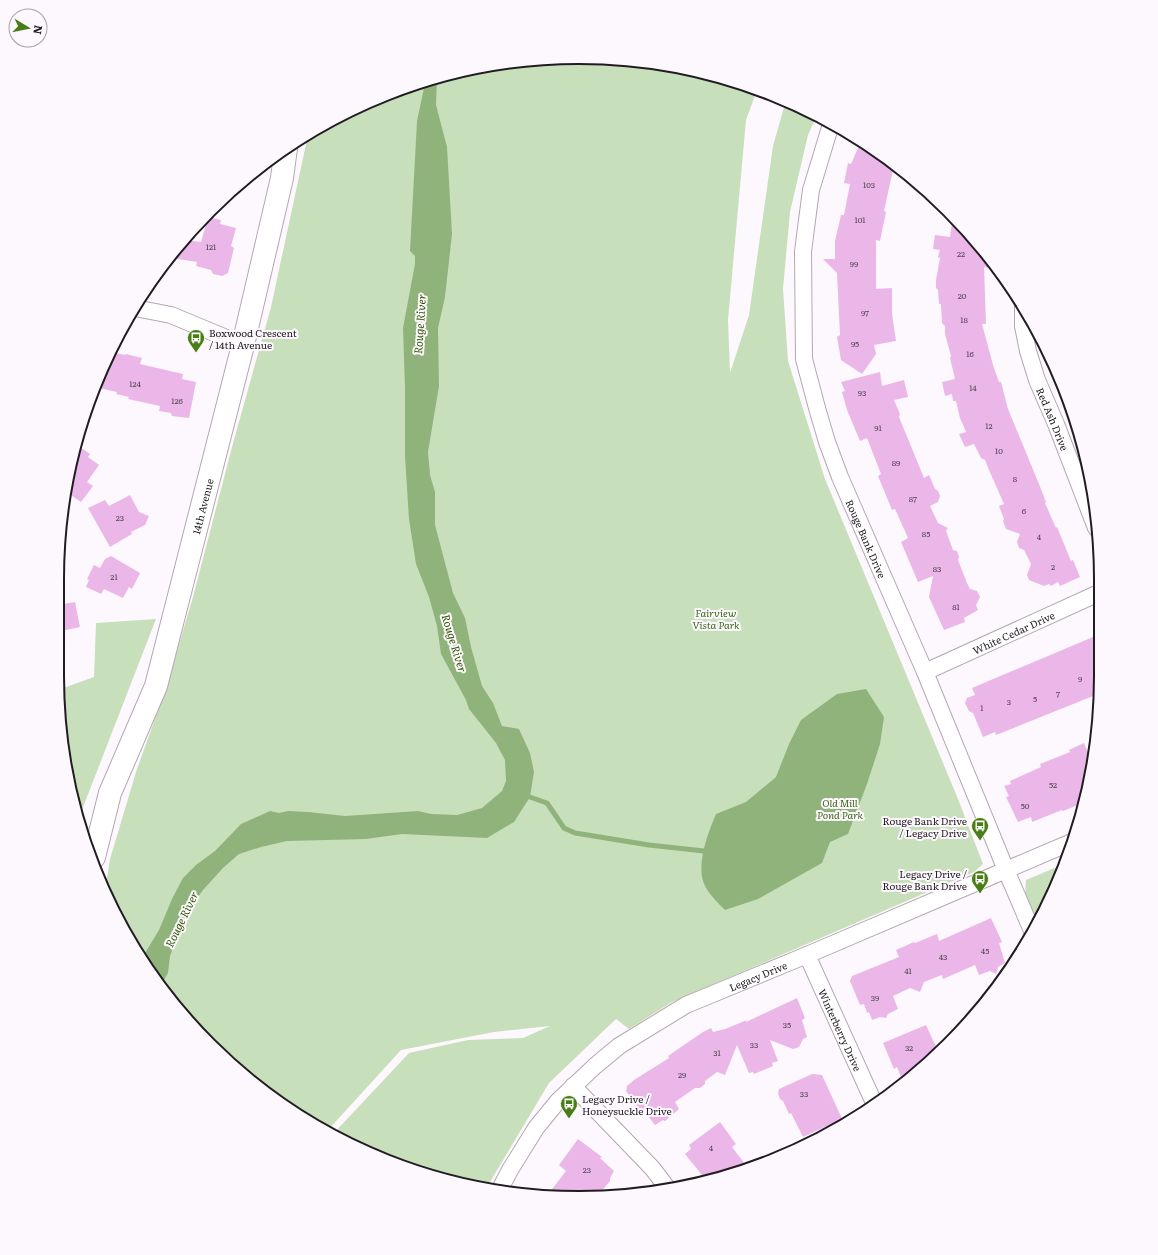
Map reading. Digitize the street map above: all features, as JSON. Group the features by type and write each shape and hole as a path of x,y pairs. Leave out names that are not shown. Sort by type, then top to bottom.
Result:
{"main road":[{"name":"14th Avenue","path":"95,853 110,793 156,686 243,345 282,178 285,157"}],"street":[{"name":"Rouge Bank Drive","path":"829,129 811,190 803,252 804,359 825,436 840,477 925,672 1030,925"},
{"path":"141,309 171,314 243,345"},
{"name":"Red Ash Drive","path":"1023,318 1028,351 1037,380 1056,424 1090,513"},
{"name":"White Cedar Drive","path":"925,672 1094,595"},
{"name":"Legacy Drive","path":"502,1185 536,1128 558,1101 618,1046 686,1005 1066,844"},
{"name":"Winterberry Drive","path":"807,955 872,1099"},
{"path":"573,1086 653,1169 664,1184"}],"green space":[{"path":"545,65 613,65 646,68 712,82 755,95 746,120 728,320 730,373 749,315 773,146 784,107 814,121 808,135 790,212 783,289 788,361 825,479 958,799 983,864 974,872 672,1002 629,1029 616,1019 549,1083 489,1183 413,1164 382,1152 337,1130 409,1053 468,1040 523,1038 550,1026 494,1032 401,1050 331,1127 265,1085 215,1040 170,990 133,934 107,881 110,859 136,772 166,688 193,597 232,447 271,307 306,143 351,117 382,103 413,91 479,74 512,68"},
{"path":"156,619 82,809 68,743 64,688 94,677 96,623"},
{"path":"1057,867 1034,917 1025,894 1026,880"}],"water":[{"name":"Rouge River","path":"437,85 436,105 447,147 452,234 445,297 438,328 439,386 428,452 430,475 435,492 435,525 453,593 465,618 471,647 482,686 493,703 502,726 519,729 530,753 534,772 530,797 514,822 487,838 402,834 366,839 287,841 239,854 223,868 203,890 192,905 182,924 170,956 168,973 164,981 145,953 159,930 183,878 196,865 215,851 241,824 270,811 279,813 288,811 308,812 345,816 418,811 431,814 457,815 482,808 502,791 506,781 505,760 496,743 469,709 466,700 441,654 437,626 429,597 416,564 409,519 405,456 403,328 415,264 415,256 410,251 417,121 424,88"},
{"path":"866,689 884,717 880,744 848,834 830,842 822,863 758,899 725,910 705,886 701,869 704,850 716,814 746,802 776,777 789,744 801,720 837,694"}],"building":[{"path":"858,147 893,170 884,211 886,212 880,241 876,240 876,289 892,288 892,314 896,341 874,345 876,354 862,374 841,360 837,337 840,335 837,273 823,259 835,259 835,241 841,215 844,215 850,184 844,183 848,163 851,164"},
{"path":"212,218 221,220 220,224 236,228 231,246 234,248 228,273 222,276 213,274 211,270 196,266 197,262 175,259 191,241 201,242 206,224"},
{"path":"952,224 990,268 984,267 986,324 982,324 993,365 999,382 1001,382 1008,409 1039,484 1046,502 1045,503 1071,561 1073,560 1080,577 1060,586 1058,582 1051,586 1049,584 1044,586 1029,580 1027,575 1031,564 1024,550 1019,548 1017,542 1020,534 1006,529 999,506 1004,504 985,460 981,458 974,444 965,447 959,434 966,432 960,418 956,401 953,401 952,394 945,396 942,382 955,379 945,334 945,326 942,323 941,304 939,304 938,290 936,288 940,258 938,257 940,250 933,249 935,235 950,237"},
{"path":"116,353 142,358 140,364 183,374 182,379 196,382 189,418 172,416 171,413 159,411 160,406 128,399 129,397 116,394 117,392 101,388"},
{"path":"880,372 882,386 904,380 908,397 894,400 900,414 899,417 924,478 929,475 940,496 938,502 930,506 938,523 948,528 946,531 953,550 957,551 959,557 958,560 967,583 970,589 977,591 980,597 976,605 978,610 964,618 965,622 944,630 929,597 933,576 918,582 901,542 908,538 895,509 892,510 878,476 881,474 867,438 860,441 847,410 842,392 845,391 841,382"},
{"path":"81,448 90,454 88,457 99,465 87,482 93,486 81,502 71,495"},
{"path":"130,495 139,512 149,516 145,525 131,532 132,534 110,547 88,508 105,500 109,506"},
{"path":"111,556 140,573 132,589 129,587 123,598 104,589 101,594 86,587 89,580 87,579 94,565 100,568 105,559"},
{"path":"75,602 80,627 64,630 64,604"},
{"path":"1094,637 1093,696 996,735 995,732 983,737 973,713 969,711 965,703 967,698 975,695 972,688"},
{"path":"1084,743 1088,753 1077,805 1032,822 1031,817 1018,822 1006,797 1009,796 1004,786 1011,784 1010,781 1041,767 1040,764 1070,752 1069,750"},
{"path":"991,918 1002,942 999,943 1005,963 998,967 996,974 990,971 979,975 975,965 943,979 942,975 924,982 920,992 910,988 893,996 898,1009 888,1014 886,1018 880,1017 872,1020 869,1012 867,1013 864,1004 860,1005 850,981 852,976 899,957 896,950 914,942 915,943 937,934 939,941"},
{"path":"797,998 805,1018 802,1020 807,1037 803,1039 799,1047 793,1049 770,1040 778,1061 772,1063 773,1066 754,1074 753,1072 749,1073 737,1045 725,1075 717,1072 705,1081 705,1084 700,1088 695,1088 675,1102 679,1109 665,1121 663,1120 655,1125 644,1111 642,1113 626,1091 627,1086 634,1080 669,1058 668,1056 703,1032 711,1028 713,1032 747,1020 746,1022"},
{"path":"926,1025 936,1047 901,1078 897,1067 894,1069 883,1043"},
{"path":"812,1074 822,1075 842,1118 803,1137 791,1113 789,1114 783,1101 780,1099 778,1094 779,1089"},
{"path":"720,1122 736,1144 732,1147 745,1164 702,1175 685,1154 691,1149 689,1145"},
{"path":"578,1139 602,1157 600,1158 614,1171 610,1181 602,1190 551,1190 566,1171 559,1165"}],"waterway":[{"path":"524,795 547,803 564,828 575,833 649,845 704,851"}],"place":[{"name":"Boxwood Crescent / 14th Avenue","path":"196,353"},
{"name":"Rouge Bank Drive / Legacy Drive","path":"980,841"},
{"name":"Legacy Drive / Rouge Bank Drive","path":"980,894"},
{"name":"Legacy Drive / Honeysuckle Drive","path":"569,1119"}],"park label":[{"name":"Fairview Vista Park","path":"716,618"},
{"name":"Old Mill Pond Park","path":"840,808"}]}
